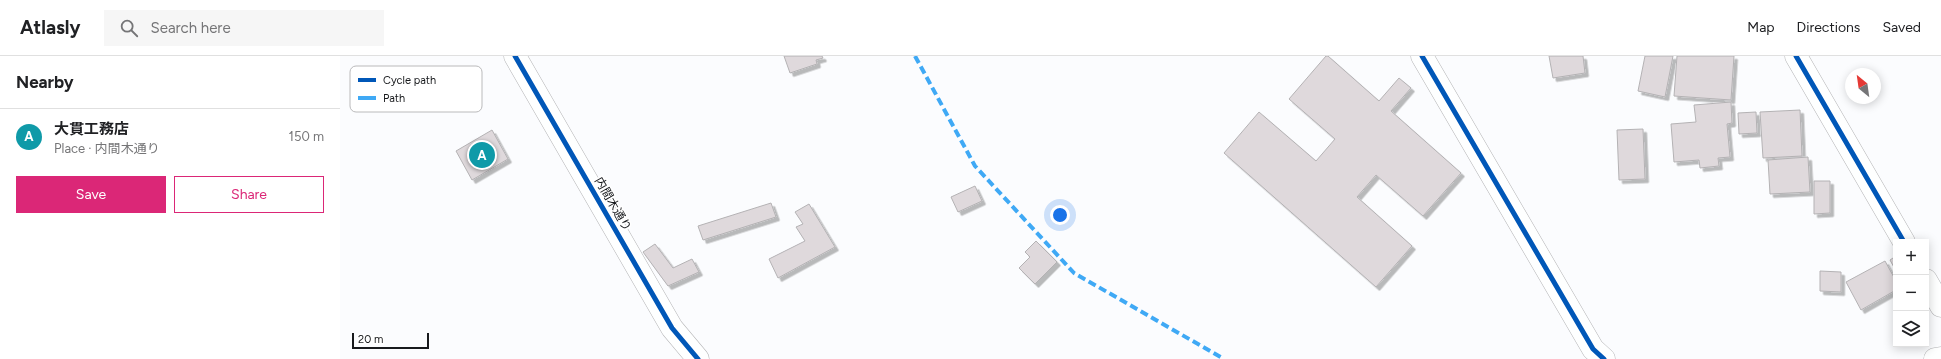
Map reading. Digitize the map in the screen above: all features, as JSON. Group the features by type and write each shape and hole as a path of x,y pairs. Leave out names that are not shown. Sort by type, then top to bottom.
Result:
{"street":[{"name":"内間木通り","path":"515,56 672,328 698,359"},
{"path":"1422,56 1594,349 1604,359"},
{"path":"1796,56 1902,239"},
{"path":"1929,285 1941,306"},
{"path":"1935,359 1941,358"}],"building":[{"path":"784,56 822,56 823,58 816,60 817,64 790,73"},
{"path":"1326,56 1328,56 1379,101 1399,78 1411,88 1391,111 1461,173 1423,216 1376,175 1357,197 1412,246 1376,287 1224,153 1259,112 1316,161 1335,139 1289,99"},
{"path":"1549,56 1583,56 1585,73 1553,78"},
{"path":"1645,56 1673,56 1665,97 1638,91"},
{"path":"1677,56 1734,56 1731,100 1674,96"},
{"path":"1731,102 1732,123 1727,124 1730,157 1718,158 1719,166 1700,168 1699,160 1674,162 1671,124 1696,122 1694,105"},
{"path":"1800,110 1802,156 1763,158 1760,112"},
{"path":"1756,112 1757,133 1739,134 1738,113"},
{"path":"1643,129 1645,179 1619,180 1617,130"},
{"path":"492,130 508,159 472,180 456,151"},
{"path":"1808,157 1810,192 1770,194 1768,160"},
{"path":"1814,181 1830,181 1830,213 1814,214"},
{"path":"975,186 982,201 958,212 951,197"},
{"path":"771,203 776,217 703,240 698,226"},
{"path":"809,204 835,247 778,278 769,259 805,241 796,227 803,224 795,212"},
{"path":"1036,241 1057,262 1035,284 1019,268 1030,257 1025,252"},
{"path":"655,244 673,268 692,259 699,272 668,286 643,252"},
{"path":"1893,258 1893,266 1890,260"},
{"path":"1885,261 1893,276 1893,292 1861,310 1846,282"},
{"path":"1820,271 1841,272 1841,292 1820,291"}],"marked path":[{"path":"915,56 975,166 1074,273 1224,359"}],"cycle path":[{"path":"515,56 672,328 698,359"},
{"path":"1422,56 1593,349 1604,359"},
{"path":"1796,56 1902,239"}],"place":[{"name":"大貫工務店","path":"482,155"}]}
